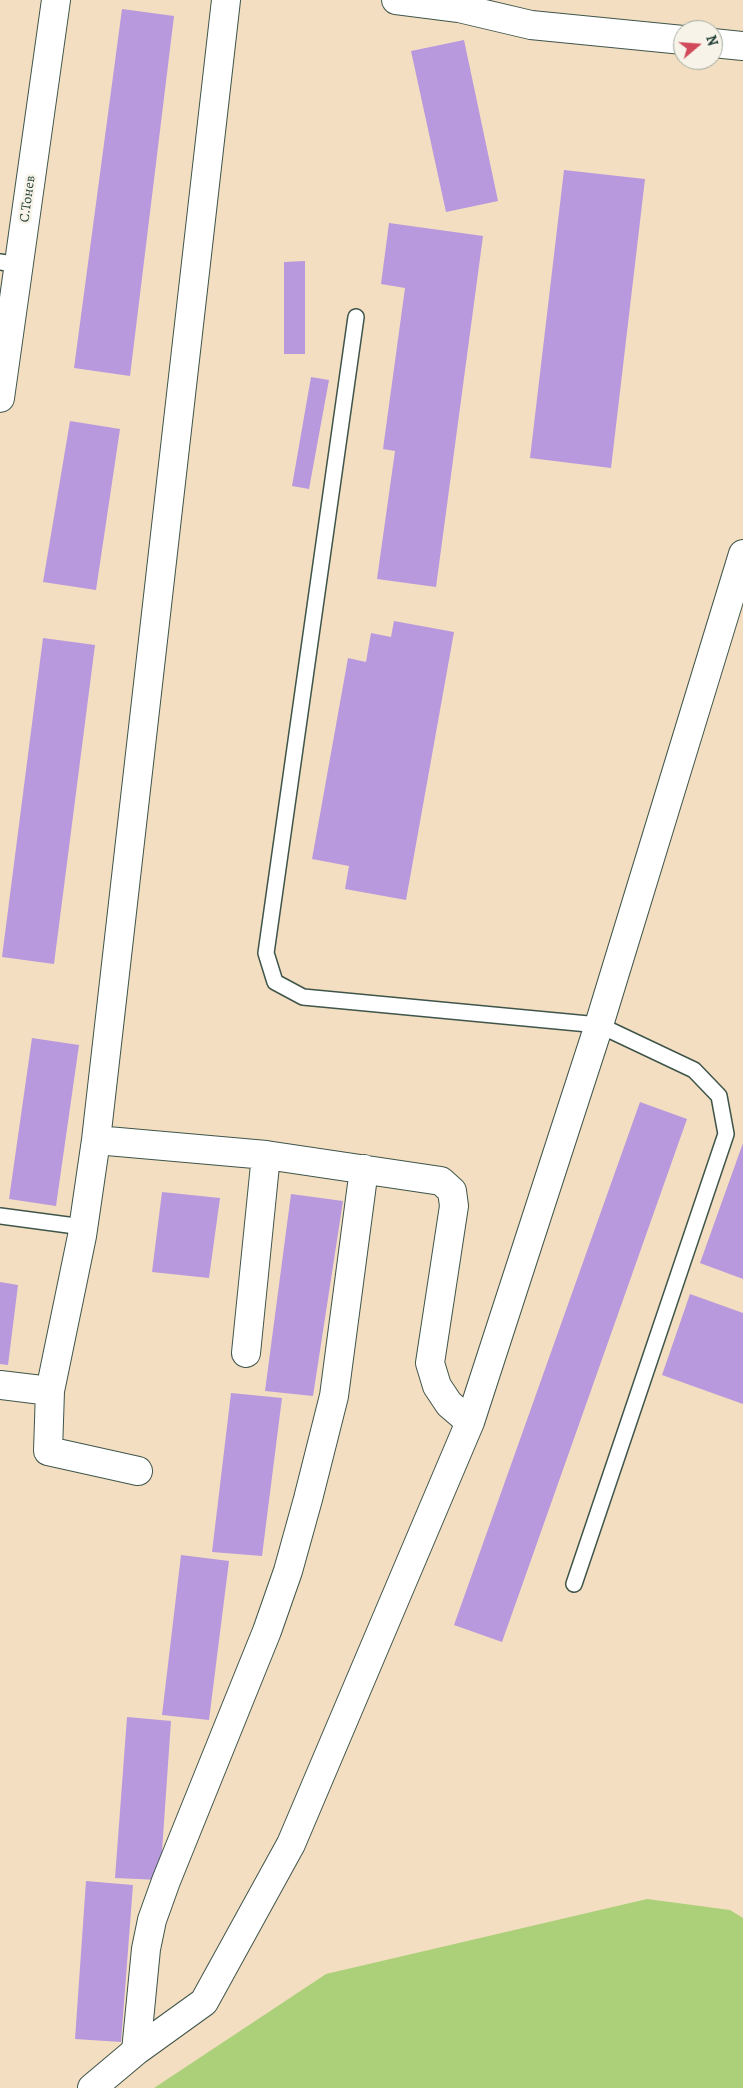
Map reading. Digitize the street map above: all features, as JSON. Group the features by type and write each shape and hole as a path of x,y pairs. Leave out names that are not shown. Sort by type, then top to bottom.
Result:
{"street":[{"name":"С.Тонев","path":"0,398 9,264 56,0"},
{"path":"138,1471 48,1451 50,1391 83,1227 96,1140 226,0"},
{"path":"396,0 460,8 531,25 673,39"},
{"path":"723,44 743,46"},
{"path":"92,2088 136,2051 204,2002 290,1844 470,1422 599,1025 743,554"},
{"path":"96,1140 266,1155 441,1181 452,1191 454,1206 430,1363 437,1386 449,1404 470,1422"},
{"path":"246,1353 266,1155"},
{"path":"136,2051 146,1949 152,1920 267,1631 288,1571 308,1499 334,1396 364,1170"},
{"path":"0,1385 50,1391"}],"lane":[{"path":"356,317 266,953 275,982 303,997 599,1025 694,1070 720,1096 726,1134 574,1584"},
{"path":"0,1216 83,1227"}],"green space":[{"path":"647,1899 730,1910 743,1918 743,2088 154,2088 326,1974"}],"building":[{"path":"122,9 174,16 130,376 74,368"},
{"path":"464,40 498,201 446,212 411,51"},
{"path":"564,170 645,179 611,468 530,458"},
{"path":"389,223 483,236 436,587 377,579 395,451 383,449 405,288 381,284"},
{"path":"305,261 305,354 284,354 284,262"},
{"path":"311,377 329,380 309,489 292,486"},
{"path":"70,421 120,429 96,590 43,582"},
{"path":"394,621 454,632 406,900 345,889 349,866 312,859 348,658 366,662 371,633 391,637"},
{"path":"43,638 95,645 54,964 2,957"},
{"path":"32,1038 79,1045 56,1206 9,1199"},
{"path":"640,1102 687,1119 502,1642 454,1625"},
{"path":"743,1143 743,1279 700,1263"},
{"path":"162,1192 220,1198 209,1278 152,1272"},
{"path":"291,1194 343,1201 313,1396 265,1391"},
{"path":"0,1282 18,1285 8,1365 0,1364"},
{"path":"690,1294 743,1313 743,1404 662,1375"},
{"path":"231,1393 282,1398 262,1556 212,1552"},
{"path":"181,1555 229,1561 209,1720 162,1715"},
{"path":"127,1717 171,1721 160,1880 115,1878"},
{"path":"86,1881 133,1885 121,2042 75,2039"}]}
